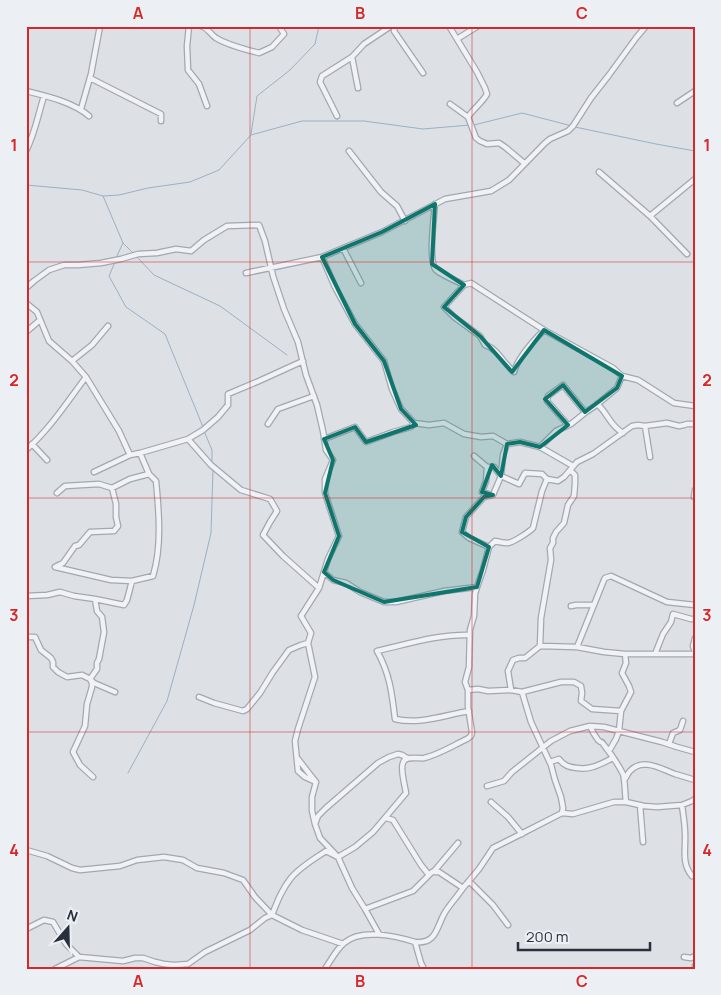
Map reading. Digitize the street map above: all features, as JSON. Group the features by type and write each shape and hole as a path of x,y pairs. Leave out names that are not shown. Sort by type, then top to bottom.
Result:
{"street":[{"path":"81,109 90,78 100,26"},
{"path":"189,26 187,46 188,70 199,84 207,106"},
{"path":"200,26 206,27 216,38 259,53 272,47 284,34 279,26"},
{"path":"337,116 320,82 322,76 352,57 364,44 391,26"},
{"path":"395,26 394,31 400,37 423,73"},
{"path":"449,26 477,72 487,94 468,117"},
{"path":"457,39 478,26"},
{"path":"246,273 322,257 382,232 445,199 491,191 509,180 545,143 568,131 573,126 590,98 646,26"},
{"path":"352,57 358,88"},
{"path":"90,78 161,114 161,121"},
{"path":"677,103 695,91"},
{"path":"26,92 81,109 88,116"},
{"path":"26,151 34,135 44,96"},
{"path":"450,104 468,117 476,138 487,144 499,143 524,164"},
{"path":"349,151 381,192 397,206 405,221"},
{"path":"599,172 650,216 687,254"},
{"path":"650,216 695,179"},
{"path":"435,204 432,231 432,264 436,270 464,285 471,284 544,330 612,368 622,376 638,380 674,403 695,406"},
{"path":"26,288 49,270 64,265 121,260 138,254 176,249 191,251 204,240 227,226 259,225 265,241 272,276 298,342 306,375 319,414 326,450 333,460 326,479 325,493 339,536 328,559 320,588 301,616 311,633 308,644 315,677 295,741 298,771 316,782 312,797 312,811 320,838 338,857 352,888 379,934"},
{"path":"343,248 361,283"},
{"path":"322,257 335,287 355,324 384,361 401,409 414,423 429,425 444,423 464,434 481,437 493,436 506,444 520,442 540,447 572,468 575,475 574,496 568,505 564,523 556,532 550,548 551,560 541,618 540,646"},
{"path":"464,285 444,307 454,317 480,336 485,345 491,347 514,372 524,354 544,330"},
{"path":"26,303 36,312 49,341 72,361 86,378 119,431 130,455"},
{"path":"26,332 40,320"},
{"path":"72,361 92,345 108,326"},
{"path":"94,472 130,455 188,439 204,430 218,417 228,405 228,394 303,361"},
{"path":"540,447 556,431 568,425 616,388 622,376"},
{"path":"26,450 63,410 86,378"},
{"path":"568,425 547,401 548,396 563,385 585,412"},
{"path":"268,424 278,409 314,396"},
{"path":"597,404 602,408 612,425 623,433"},
{"path":"324,439 354,427 366,442 411,427 414,423"},
{"path":"474,456 487,466 494,467 501,476 520,484 525,473 542,474 547,479 558,481 578,462 593,454 632,426 667,423 679,426 695,424"},
{"path":"645,426 650,457"},
{"path":"188,439 213,467 241,490 270,499 277,511 264,535 283,556 320,588"},
{"path":"32,444 47,460"},
{"path":"492,495 501,476 506,444"},
{"path":"112,488 118,526 114,531 90,532 79,545 75,546 63,563 55,568 111,580 132,581 153,576 157,562 158,510 156,481 149,474 140,453"},
{"path":"487,466 486,481 482,492 492,495"},
{"path":"57,493 65,486 99,484 112,488 130,479 149,474"},
{"path":"315,824 318,816 326,808 378,763 398,754 407,758 429,756 471,736 468,690 465,682 469,667 470,630 474,616 477,587 489,547 496,541 507,543 533,528 542,491 547,479"},
{"path":"694,497 695,490"},
{"path":"489,547 469,538 462,532 466,517 484,497 492,495"},
{"path":"324,572 333,580 346,583 360,592 384,602 396,602 477,587"},
{"path":"577,647 605,578 611,576 667,602 695,605"},
{"path":"26,596 60,592 124,605 132,581"},
{"path":"90,679 97,669 104,632 102,617 97,611 96,599"},
{"path":"571,606 594,605"},
{"path":"654,654 674,614 695,619"},
{"path":"469,711 436,719 405,722 395,719 388,674 378,651 410,642 470,635"},
{"path":"26,637 35,637 41,650 51,658 53,667 58,672 67,677 82,675 94,683 116,692"},
{"path":"512,690 508,671 513,660 525,658 540,646 577,647 625,654 695,653 693,646 695,638"},
{"path":"199,697 243,711 247,709 260,693 289,650 308,644"},
{"path":"608,751 616,739 619,731 621,711 631,692 622,673 626,663 625,654"},
{"path":"90,679 92,687 87,704 85,726 73,752 80,765 92,777"},
{"path":"468,690 512,690 522,692 561,682 574,682 581,686 581,701 592,709 621,711"},
{"path":"522,692 531,722 550,762 561,797 562,813"},
{"path":"669,744 673,733 680,730 683,721"},
{"path":"590,726 598,740 619,765 620,771 623,774 626,802"},
{"path":"487,786 504,781 512,772 550,741 570,731 590,726 604,726 695,752"},
{"path":"338,857 355,847 373,832 406,794 402,768 403,762 407,758"},
{"path":"550,762 559,759 568,767 587,769 613,758"},
{"path":"624,780 629,771 644,764 659,767 695,780"},
{"path":"326,969 343,944 350,939 370,934 379,934 397,936 422,943 432,938 444,914 480,869 493,848 562,813 573,814 614,802 657,807 682,805 695,799"},
{"path":"491,802 508,817 522,834"},
{"path":"640,805 643,842"},
{"path":"682,805 685,833 685,862 692,876"},
{"path":"386,818 393,820 421,865 430,874"},
{"path":"365,909 413,891 436,869 458,843"},
{"path":"26,850 47,856 80,870 120,866 137,860 164,857 183,860 197,868 224,873 243,880 255,897 272,915 302,930 343,944"},
{"path":"55,969 79,957 123,961 144,958 164,964 188,964 205,952 250,930 272,915 281,894 291,878 310,861 326,851 338,857"},
{"path":"430,874 439,872 463,888"},
{"path":"469,881 493,905 508,925"},
{"path":"26,929 44,920 53,922 66,944 79,957"},
{"path":"415,942 424,969"},
{"path":"684,958 695,956"}],"highlighted area":[{"path":"435,204 432,264 464,285 444,307 480,336 512,372 544,330 622,376 617,388 585,412 563,385 545,399 568,425 540,447 520,442 507,444 501,476 492,465 482,492 493,495 484,497 466,517 462,532 489,547 477,587 384,602 333,580 324,572 339,536 325,493 333,460 324,439 355,427 366,442 416,425 401,409 384,361 355,324 322,257 382,232"}],"waterway":[{"path":"251,134 257,96 290,70 315,44 319,26"},
{"path":"474,125 522,113 572,126"},
{"path":"103,196 119,195 148,188 190,182 219,170 251,135 302,121 364,121 423,129 470,125"},
{"path":"575,127 695,151"},
{"path":"26,185 82,190 103,196 123,243 133,253"},
{"path":"116,258 123,243"},
{"path":"136,256 154,275 220,306 287,355"},
{"path":"115,262 109,276 126,307 165,334 203,427"},
{"path":"204,431 212,450 212,463"},
{"path":"128,773 167,701 194,605 211,533 213,469"}]}
